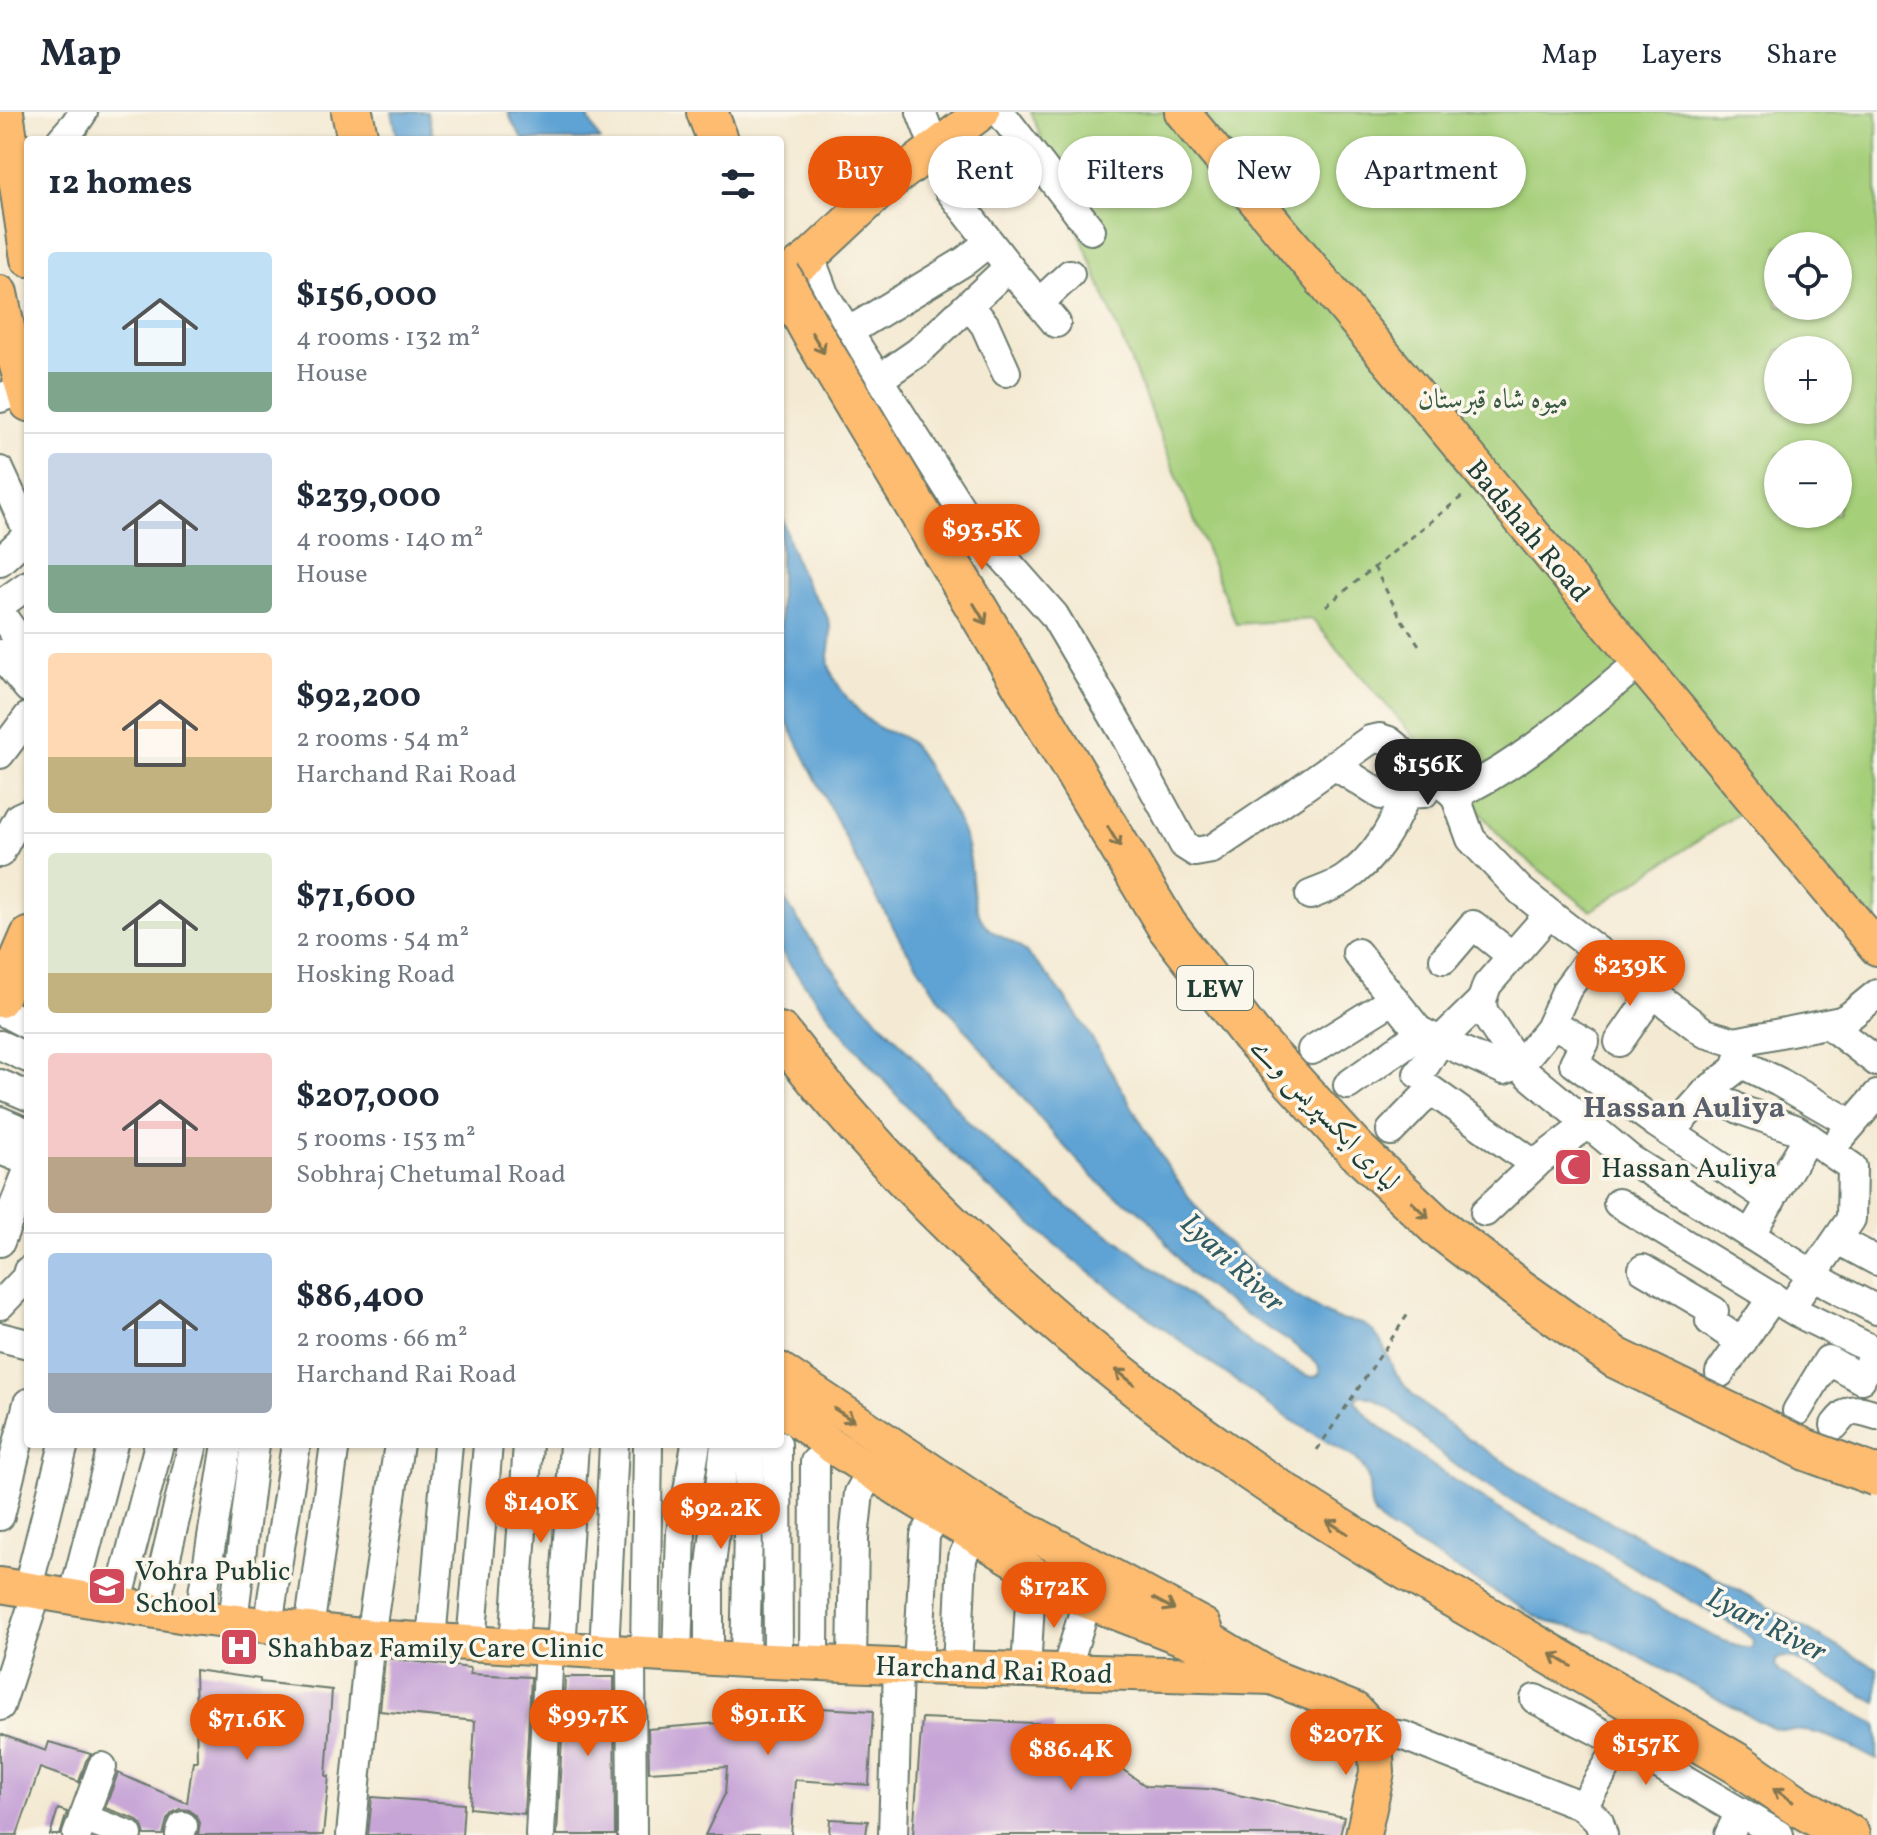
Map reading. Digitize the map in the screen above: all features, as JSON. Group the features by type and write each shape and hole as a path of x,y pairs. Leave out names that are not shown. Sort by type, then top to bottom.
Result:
{"highway":[{"path":"352,112 357,136"},
{"path":"707,112 716,136"},
{"name":"لیاری ایکسپریس وے","path":"790,271 812,333 1167,926 1251,1035 1355,1149 1437,1226 1616,1358 1806,1450 1877,1476"},
{"path":"784,1038 928,1202 1023,1292 1177,1417 1284,1493 1372,1549 1738,1764 1797,1805 1849,1835"}],"main road":[{"path":"6,112 24,232"},
{"path":"951,136 982,112"},
{"name":"Badshah Road","path":"1182,112 1877,948"},
{"path":"790,271 888,184 928,153"},
{"path":"0,293 17,397"},
{"path":"784,1373 988,1509 1204,1626 1209,1639 1272,1677 1355,1710 1369,1725 1375,1741 1377,1772 1363,1835"},
{"path":"786,1428 871,1471 1041,1579 1087,1601 1198,1644 1209,1639"},
{"name":"Harchand Rai Road","path":"21,1589 199,1618 370,1637 745,1660 1272,1677"}],"street":[{"path":"64,136 83,112"},
{"path":"921,112 930,136"},
{"path":"1000,112 1091,230"},
{"path":"963,208 1047,313 1070,274"},
{"path":"848,332 965,261 989,242"},
{"path":"879,379 918,352 1009,267"},
{"path":"790,271 824,294 963,512 1054,615 1123,732 1184,845 1195,852 1212,849 1361,745 1380,738 1389,741 1452,793 1471,839 1521,891 1705,1033 1735,1042 1741,1051 1779,1082 1852,1124"},
{"path":"969,305 985,325 1006,372"},
{"path":"0,471 18,517 0,561"},
{"path":"0,605 24,588"},
{"path":"12,637 24,675"},
{"path":"1334,765 1381,795 1452,793 1484,782 1551,735 1639,663"},
{"path":"1310,895 1343,881 1372,857 1389,832 1407,794"},
{"path":"0,853 19,817 24,815"},
{"path":"1549,914 1487,985 1482,1000 1483,1011 1528,1074 1630,1159 1814,1275 1877,1310"},
{"path":"1444,959 1473,925 1512,956"},
{"path":"1357,953 1419,1031 1504,1070 1520,1064 1552,1023 1567,989 1596,950"},
{"path":"1619,1042 1653,993"},
{"path":"1741,1051 1841,1021 1877,994"},
{"path":"1312,1050 1394,999"},
{"path":"1348,1085 1431,1036 1482,1000"},
{"path":"0,1010 24,1023"},
{"path":"1552,1023 1585,1042 1574,1063 1771,1200"},
{"path":"1828,1024 1877,1062"},
{"path":"1418,1074 1426,1064 1431,1036"},
{"path":"0,1045 24,1056"},
{"path":"1672,1133 1707,1091 1737,1068 1741,1051"},
{"path":"0,1084 24,1094"},
{"path":"1391,1131 1431,1090 1535,1165"},
{"path":"1707,1091 1741,1110 1795,1129 1852,1167 1851,1219 1838,1240 1814,1275 1742,1343 1720,1373"},
{"path":"1832,1154 1841,1137 1877,1095"},
{"path":"0,1121 24,1131"},
{"path":"1485,1212 1535,1165 1588,1124"},
{"path":"1750,1235 1808,1137"},
{"path":"0,1150 24,1159"},
{"path":"0,1242 5,1213 24,1177"},
{"path":"1618,1203 1782,1303 1876,1351 1861,1379 1828,1360 1797,1411"},
{"path":"1838,1240 1877,1261"},
{"path":"1643,1269 1714,1311 1710,1321 1742,1343"},
{"path":"0,1305 24,1280"},
{"path":"0,1337 24,1343"},
{"path":"1835,1425 1844,1412 1853,1409 1877,1415"},
{"path":"0,1516 24,1419"},
{"path":"778,1661 786,1428"},
{"path":"0,1706 21,1589 63,1448"},
{"path":"73,1598 112,1448"},
{"path":"117,1605 158,1448"},
{"path":"153,1611 192,1448"},
{"path":"199,1618 226,1448"},
{"path":"233,1621 255,1448"},
{"path":"268,1625 295,1448"},
{"path":"309,1630 334,1448"},
{"path":"351,1835 370,1637 398,1448"},
{"path":"431,1641 448,1448"},
{"path":"471,1643 488,1448"},
{"path":"514,1646 528,1448"},
{"path":"540,1835 574,1448"},
{"path":"615,1448 653,1655"},
{"path":"648,1448 653,1655"},
{"path":"632,1835 653,1655 681,1532 695,1448"},
{"path":"653,1655 709,1583 725,1448"},
{"path":"745,1660 750,1448"},
{"path":"814,1663 815,1462"},
{"path":"852,1664 854,1538 859,1493 871,1471"},
{"path":"893,1835 908,1667 925,1535 938,1513"},
{"path":"957,1668 962,1558 973,1535"},
{"path":"1026,1670 1030,1603 1041,1579"},
{"path":"1066,1671 1087,1601"},
{"path":"1535,1699 1621,1743 1734,1824 1779,1835"},
{"path":"1375,1741 1396,1733 1583,1806 1599,1822 1603,1835"},
{"path":"1583,1806 1621,1743"},
{"path":"102,1767 80,1827 128,1835"}],"path":[{"path":"1326,606 1485,478"},
{"path":"1374,567 1400,617 1421,648"},
{"path":"1317,1450 1408,1314"}],"green space":[{"name":"میوہ شاہ قبرستان","path":"1031,112 1877,112 1877,956 1744,810 1591,911 1507,844 1312,619 1236,624 1069,208 1192,208 1192,136 1058,136 1058,179"}],"water":[{"path":"392,112 427,112 433,136 397,136"},
{"path":"508,112 588,112 598,136 521,136"},
{"name":"Lyari River","path":"784,523 801,573 828,619 831,631 828,662 832,674 849,700 866,718 883,730 903,737 917,751 962,831 969,855 975,903 982,921 1022,949 1052,981 1095,1043 1173,1174 1219,1234 1259,1270 1303,1300 1334,1318 1359,1323 1372,1330 1407,1389 1432,1412 1475,1443 1570,1500 1877,1668 1877,1703 1793,1658 1777,1659 1775,1666 1780,1673 1877,1725 1877,1760 1820,1734 1772,1728 1593,1632 1548,1622 1385,1526 1375,1516 1366,1473 1356,1459 1283,1415 1167,1331 1071,1258 973,1174 916,1117 849,1041 784,956 784,898 843,982 917,1061 969,1123 996,1148 1068,1207 1120,1242 1237,1334 1276,1361 1308,1376 1319,1375 1318,1365 1293,1344 1224,1300 1189,1273 1149,1219 1109,1192 1055,1136 939,998 901,941 784,716","holes":["1361,1395 1373,1398 1392,1410 1462,1470 1741,1630 1753,1640 1752,1648 1738,1646 1693,1626 1466,1488 1382,1428 1356,1401"]}],"building":[{"path":"385,1658 471,1668 470,1674 531,1677 524,1814 470,1808 475,1721 380,1711"},
{"path":"195,1670 260,1679 260,1682 332,1690 323,1835 198,1835 200,1823 196,1815 180,1809 167,1820 163,1835 145,1835 142,1825 135,1819 105,1808 118,1773 187,1803 193,1761 197,1761"},
{"path":"565,1677 614,1677 615,1835 557,1835"},
{"path":"734,1690 803,1698 802,1707 873,1711 869,1785 795,1780 791,1835 705,1835 725,1794 727,1767 649,1772 648,1729 731,1722"},
{"path":"922,1718 1054,1724 1053,1744 1098,1755 1146,1786 1209,1789 1344,1817 1340,1835 913,1835"},
{"path":"0,1734 46,1751 49,1742 91,1754 79,1782 40,1768 17,1835 0,1835"},
{"path":"372,1797 464,1804 462,1835 368,1835"},
{"path":"58,1809 67,1812 60,1835 50,1835"},
{"path":"830,1819 868,1821 866,1835 829,1835"}],"place":[{"name":"Hassan Auliya","path":"1573,1167"},
{"name":"Vohra Public School","path":"107,1586"},
{"name":"Shahbaz Family Care Clinic","path":"239,1647"}],"district":[{"name":"Hassan Auliya","path":"1684,1107"}]}
